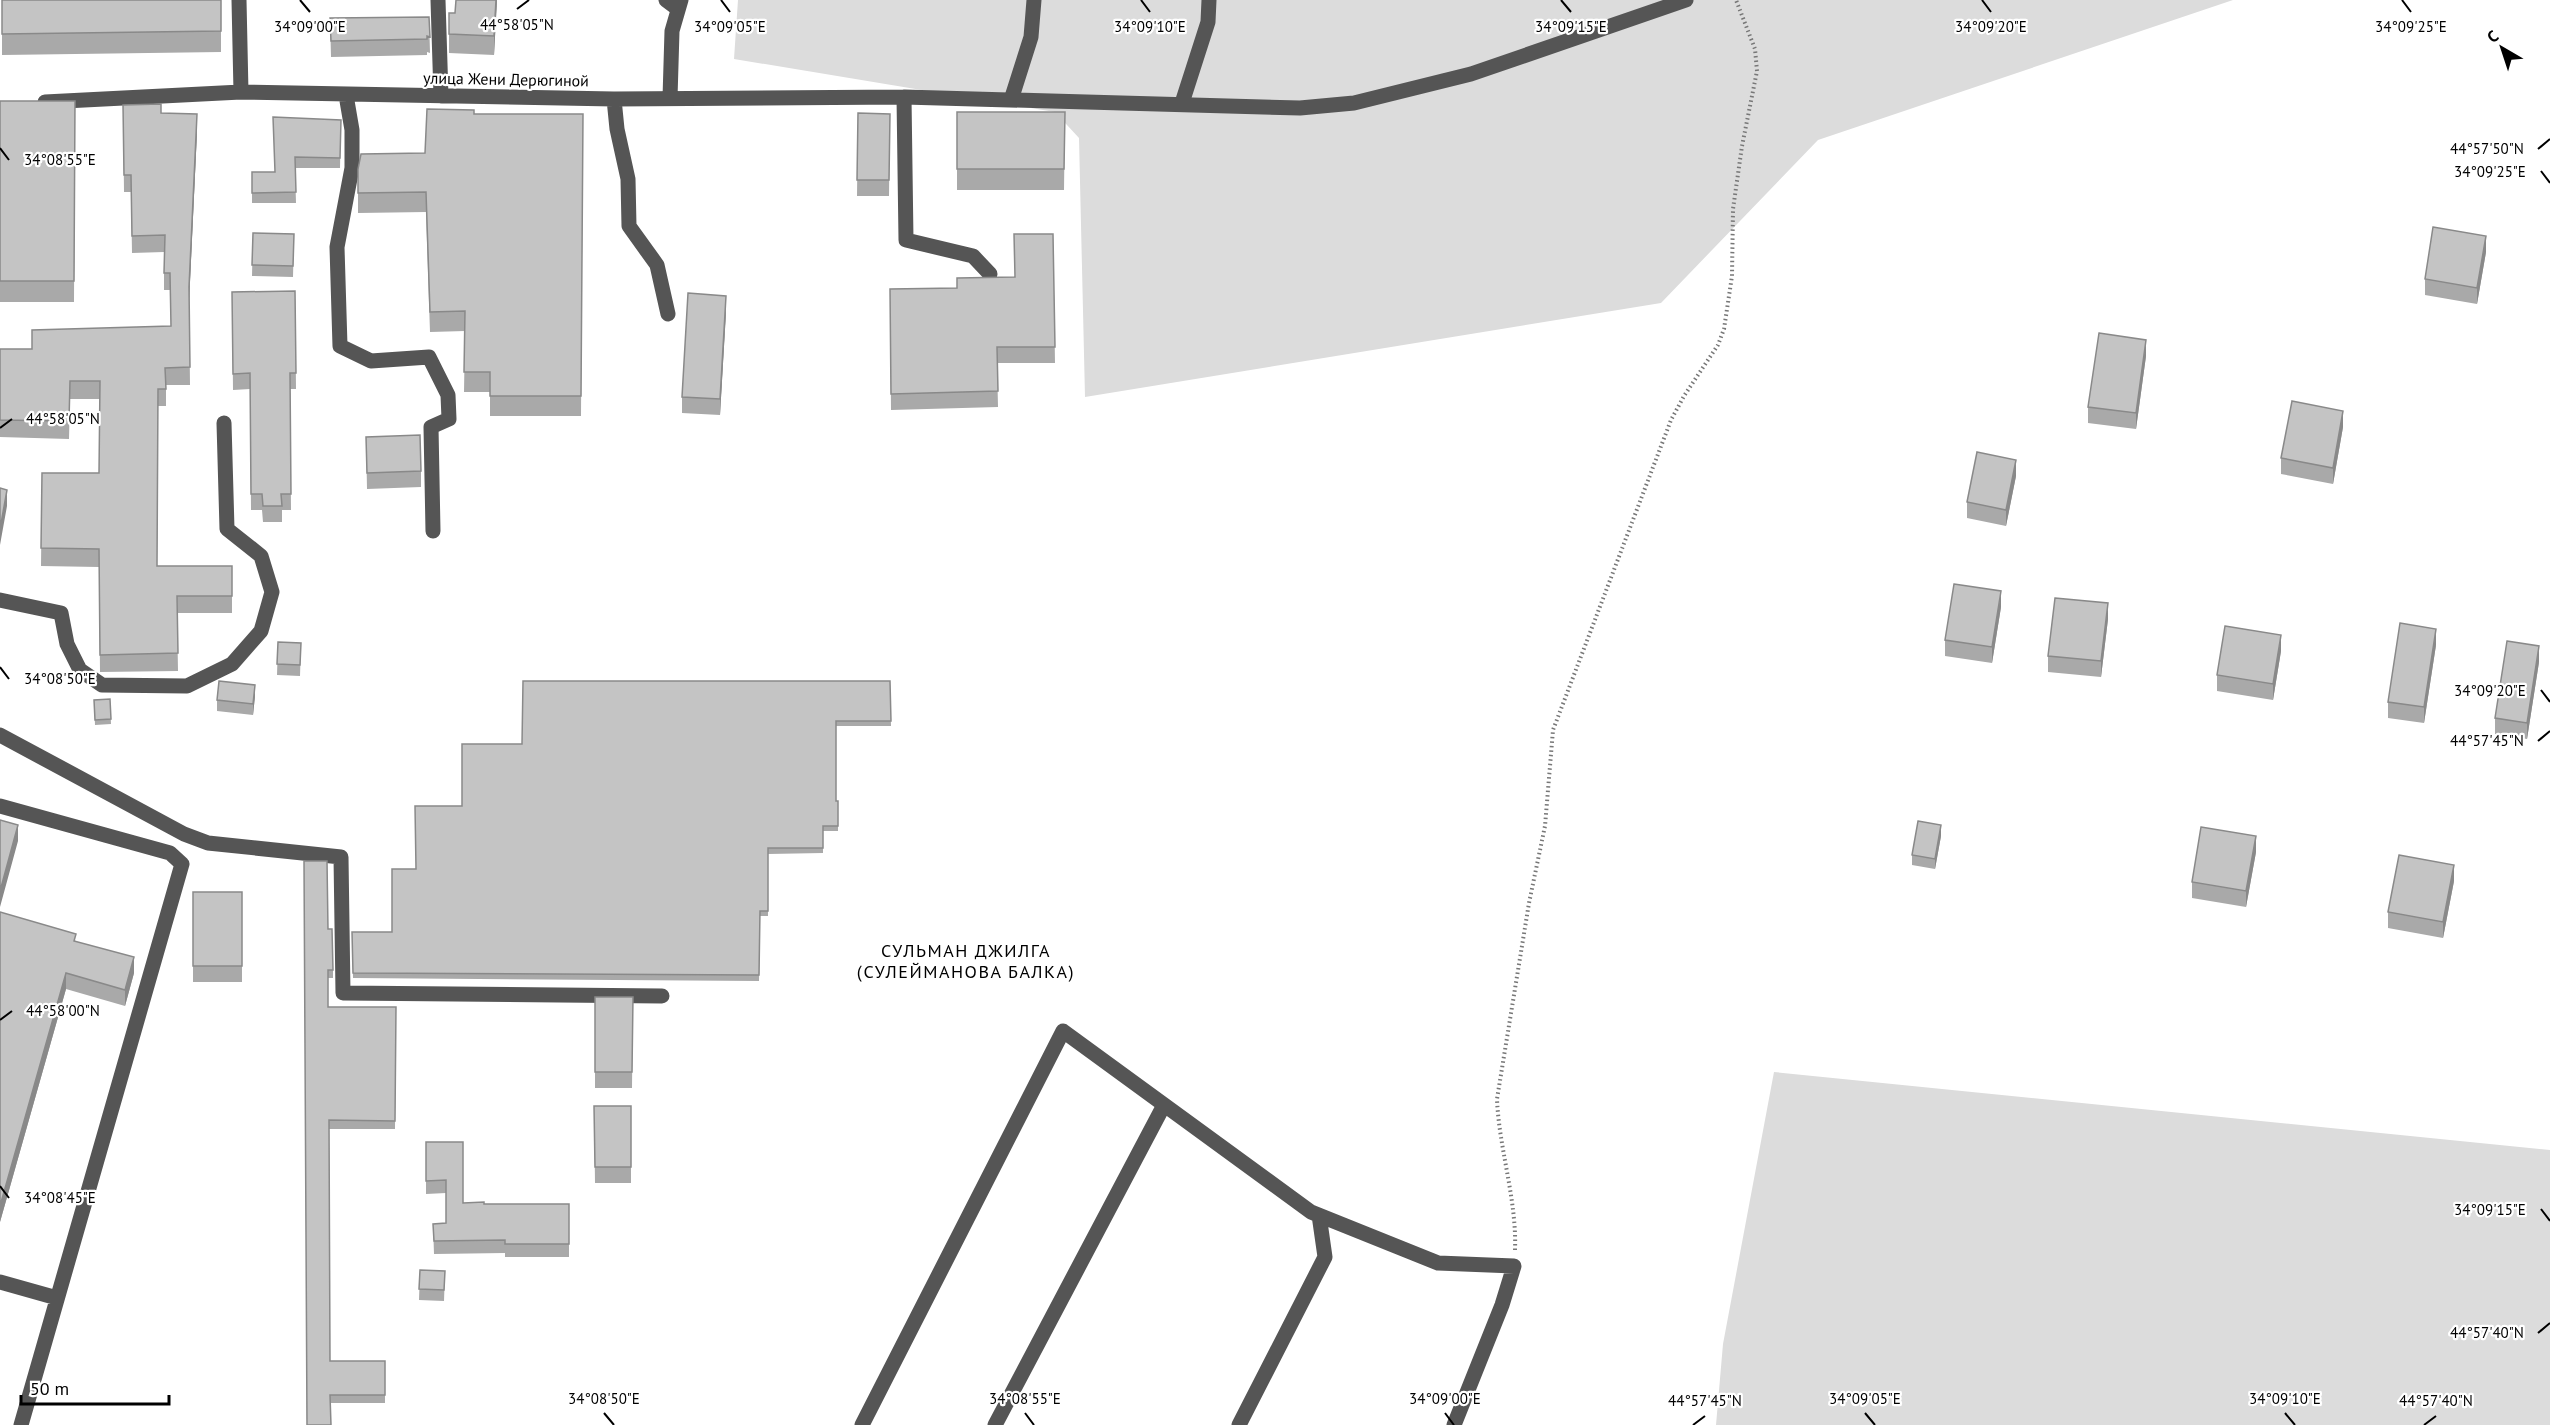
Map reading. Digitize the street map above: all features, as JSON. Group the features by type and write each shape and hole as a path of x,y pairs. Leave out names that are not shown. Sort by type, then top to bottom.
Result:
{"street":[{"path":"239,0 241,92"},
{"path":"438,0 441,96"},
{"path":"1011,100 1031,37 1034,0"},
{"path":"1182,103 1208,22 1209,0"},
{"name":"улица Жени Дерюгиной","path":"34,102 241,92 614,99 904,98 1182,103 1300,108 1364,100 1472,74 1686,0"},
{"path":"670,98 675,3"},
{"path":"346,95 352,130 352,159 337,247 340,346 371,361 429,357 444,385 448,395 449,419 431,427 433,531"},
{"path":"904,98 906,240 973,256 990,274"},
{"path":"614,99 617,129 628,179 628,226 657,265 668,314"},
{"path":"0,600 61,613 67,644 80,670 102,685 187,686 232,664 261,631 272,592 261,556 227,530 224,423"},
{"path":"0,735 184,834 208,843 341,857 343,993 662,996"},
{"path":"0,806 170,853 182,864 21,1425"},
{"path":"862,1425 1063,1031 1311,1212 1438,1263 1514,1266 1502,1305 1454,1425"},
{"path":"995,1425 1164,1105"},
{"path":"1239,1425 1325,1257 1319,1215"},
{"path":"0,1282 57,1298"}],"path":[{"path":"1514,1266 1514,1230 1497,1099 1527,915 1545,826 1553,730 1671,420 1718,345 1724,329 1732,276 1733,209 1742,146 1757,71 1755,49 1736,0"}],"shaded area":[{"path":"738,0 2233,0 1818,140 1661,303 1085,397 1079,138 1055,112 734,59"},
{"path":"1774,1072 2550,1150 2550,1425 1716,1425 1723,1344"}],"building":[{"path":"2,0 221,0 221,31 2,34"},
{"path":"456,0 496,0 494,36 449,34 449,13 455,13"},
{"path":"429,17 430,37 427,36 427,39 331,41 330,18"},
{"path":"0,101 75,101 74,281 0,281"},
{"path":"161,104 161,113 197,114 189,287 190,367 165,368 166,389 158,389 157,566 232,566 232,596 177,596 178,653 100,655 99,549 41,548 42,473 99,473 100,381 70,381 69,421 0,420 0,349 32,349 32,330 171,326 170,273 164,273 165,235 132,236 131,175 124,175 123,105"},
{"path":"427,109 474,110 474,114 583,114 581,396 490,396 490,372 464,372 465,311 430,312 426,192 358,193 358,169 361,154 425,153"},
{"path":"957,112 1065,112 1064,169 957,169"},
{"path":"858,113 890,114 889,180 857,180"},
{"path":"273,117 341,120 340,158 295,157 296,192 252,193 252,172 275,172"},
{"path":"2433,227 2486,236 2477,288 2425,279"},
{"path":"253,233 294,234 293,266 252,265"},
{"path":"1014,234 1053,234 1055,347 997,347 998,391 891,394 890,289 957,288 957,278 1015,277"},
{"path":"295,291 296,373 290,373 291,494 281,494 282,506 263,506 262,494 251,494 250,373 233,374 232,292"},
{"path":"688,293 726,296 720,399 682,397"},
{"path":"2099,333 2146,340 2136,413 2088,407"},
{"path":"2292,401 2343,411 2333,468 2281,458"},
{"path":"420,435 421,471 367,473 366,437"},
{"path":"1977,452 2016,460 2006,510 1967,502"},
{"path":"0,488 7,490 0,529"},
{"path":"1954,584 2001,591 1992,647 1945,640"},
{"path":"2055,598 2108,603 2101,661 2048,656"},
{"path":"2400,623 2436,629 2424,707 2388,702"},
{"path":"2225,626 2281,635 2273,684 2217,675"},
{"path":"2507,641 2539,646 2527,723 2495,718"},
{"path":"278,642 301,643 300,665 277,664"},
{"path":"219,681 255,685 253,704 217,700"},
{"path":"523,681 890,681 891,721 836,721 838,826 823,826 823,848 768,848 768,911 760,911 759,975 353,973 352,932 392,932 392,869 416,869 415,806 462,806 462,744 522,744"},
{"path":"110,699 111,719 95,720 94,700"},
{"path":"0,820 18,825 0,891"},
{"path":"1918,821 1941,825 1935,859 1912,855"},
{"path":"2201,827 2256,836 2246,891 2192,882"},
{"path":"2399,855 2454,865 2443,922 2388,912"},
{"path":"304,861 327,861 328,929 332,929 333,970 328,970 328,1007 396,1007 395,1121 329,1120 330,1361 385,1361 385,1395 330,1395 331,1425 307,1425"},
{"path":"193,892 242,892 242,966 193,966"},
{"path":"0,912 76,934 74,941 134,957 125,990 66,973 0,1206"},
{"path":"595,997 633,997 632,1072 595,1072"},
{"path":"594,1106 631,1106 631,1167 595,1167"},
{"path":"426,1142 463,1142 463,1203 569,1204 569,1244 505,1244 505,1240 434,1241 433,1224 446,1223 446,1180 426,1181"},
{"path":"420,1270 445,1271 444,1290 419,1289"}],"district":[{"name":"СУЛЬМАН ДЖИЛГА (СУЛЕЙМАНОВА БАЛКА)","path":"966,961"}]}
